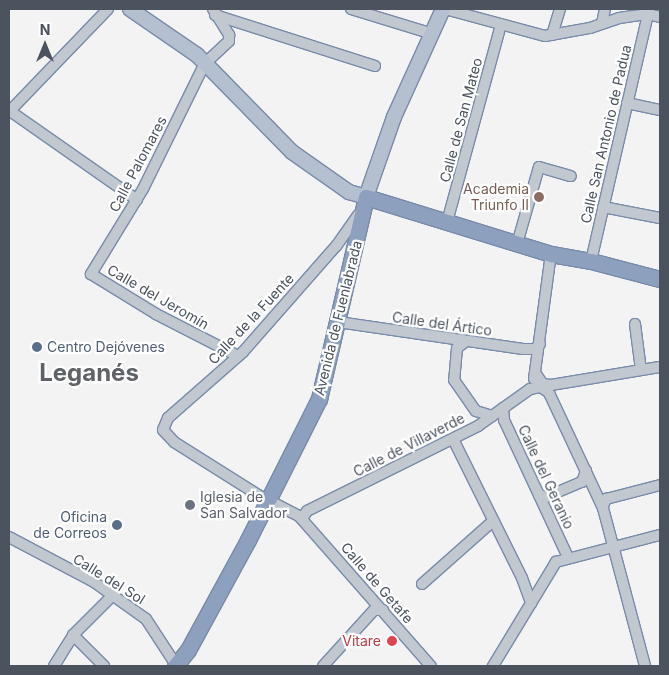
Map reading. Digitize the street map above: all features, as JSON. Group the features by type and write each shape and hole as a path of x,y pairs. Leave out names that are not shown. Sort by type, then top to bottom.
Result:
{"highway":[{"path":"365,203 447,222 551,254 591,261 660,279"},
{"name":"Avenida de Fuenlabrada","path":"180,665 269,500 319,399 365,203"}],"main road":[{"path":"130,9 205,63 292,152 365,203"},
{"name":"Avenida de Fuenlabrada","path":"365,203 394,117 444,9"}],"street":[{"path":"108,9 10,111 137,200"},
{"path":"351,9 432,34"},
{"path":"444,9 552,35 648,12 660,18"},
{"path":"552,35 560,9"},
{"path":"602,23 605,9"},
{"path":"205,63 228,42 229,35 214,12"},
{"path":"214,12 375,66"},
{"name":"Calle San Antonio de Padua","path":"591,261 648,12"},
{"name":"Calle de San Mateo","path":"447,222 501,24"},
{"name":"Calle Palomares","path":"91,274 137,200 205,63"},
{"path":"627,103 660,110"},
{"path":"516,244 539,167 571,176"},
{"name":"Calle de la Fuente","path":"269,500 174,442 165,434 167,420 238,356 365,203"},
{"path":"603,207 660,218"},
{"name":"Calle de Villaverde","path":"302,518 307,511 453,439 492,416 528,390 536,374 551,254"},
{"name":"Calle del Jeromín","path":"91,274 156,314 238,356"},
{"name":"Calle del Ártico","path":"338,322 527,350 537,348 540,344"},
{"path":"635,324 640,370"},
{"path":"466,341 457,348 454,380 476,411 492,416"},
{"path":"547,390 556,384 660,367"},
{"path":"536,374 547,390 603,506 645,666"},
{"path":"528,390 540,387 547,390"},
{"name":"Calle del Geranio","path":"503,408 502,416 539,495 563,558"},
{"path":"453,439 522,578 531,603"},
{"path":"539,495 546,497 582,482 586,471"},
{"path":"603,506 606,498 660,485"},
{"path":"269,500 302,518"},
{"name":"Calle de Getafe","path":"302,518 431,666"},
{"path":"422,584 493,521"},
{"path":"522,578 528,583 534,582 550,564 563,558 660,534"},
{"name":"Calle del Sol","path":"9,537 112,595 146,619 180,665"},
{"path":"493,666 531,603 563,558"},
{"path":"54,666 74,635 112,595"},
{"path":"323,666 374,610 383,610"},
{"path":"74,635 104,666"}],"place":[{"name":"Academia Triunfo II","path":"539,197"},
{"name":"Centro Dejóvenes","path":"37,347"},
{"name":"Iglesia de San Salvador","path":"190,505"},
{"name":"Oficina de Correos","path":"117,525"},
{"name":"Vitare","path":"392,641"}],"district":[{"name":"Leganés","path":"89,373"}]}
